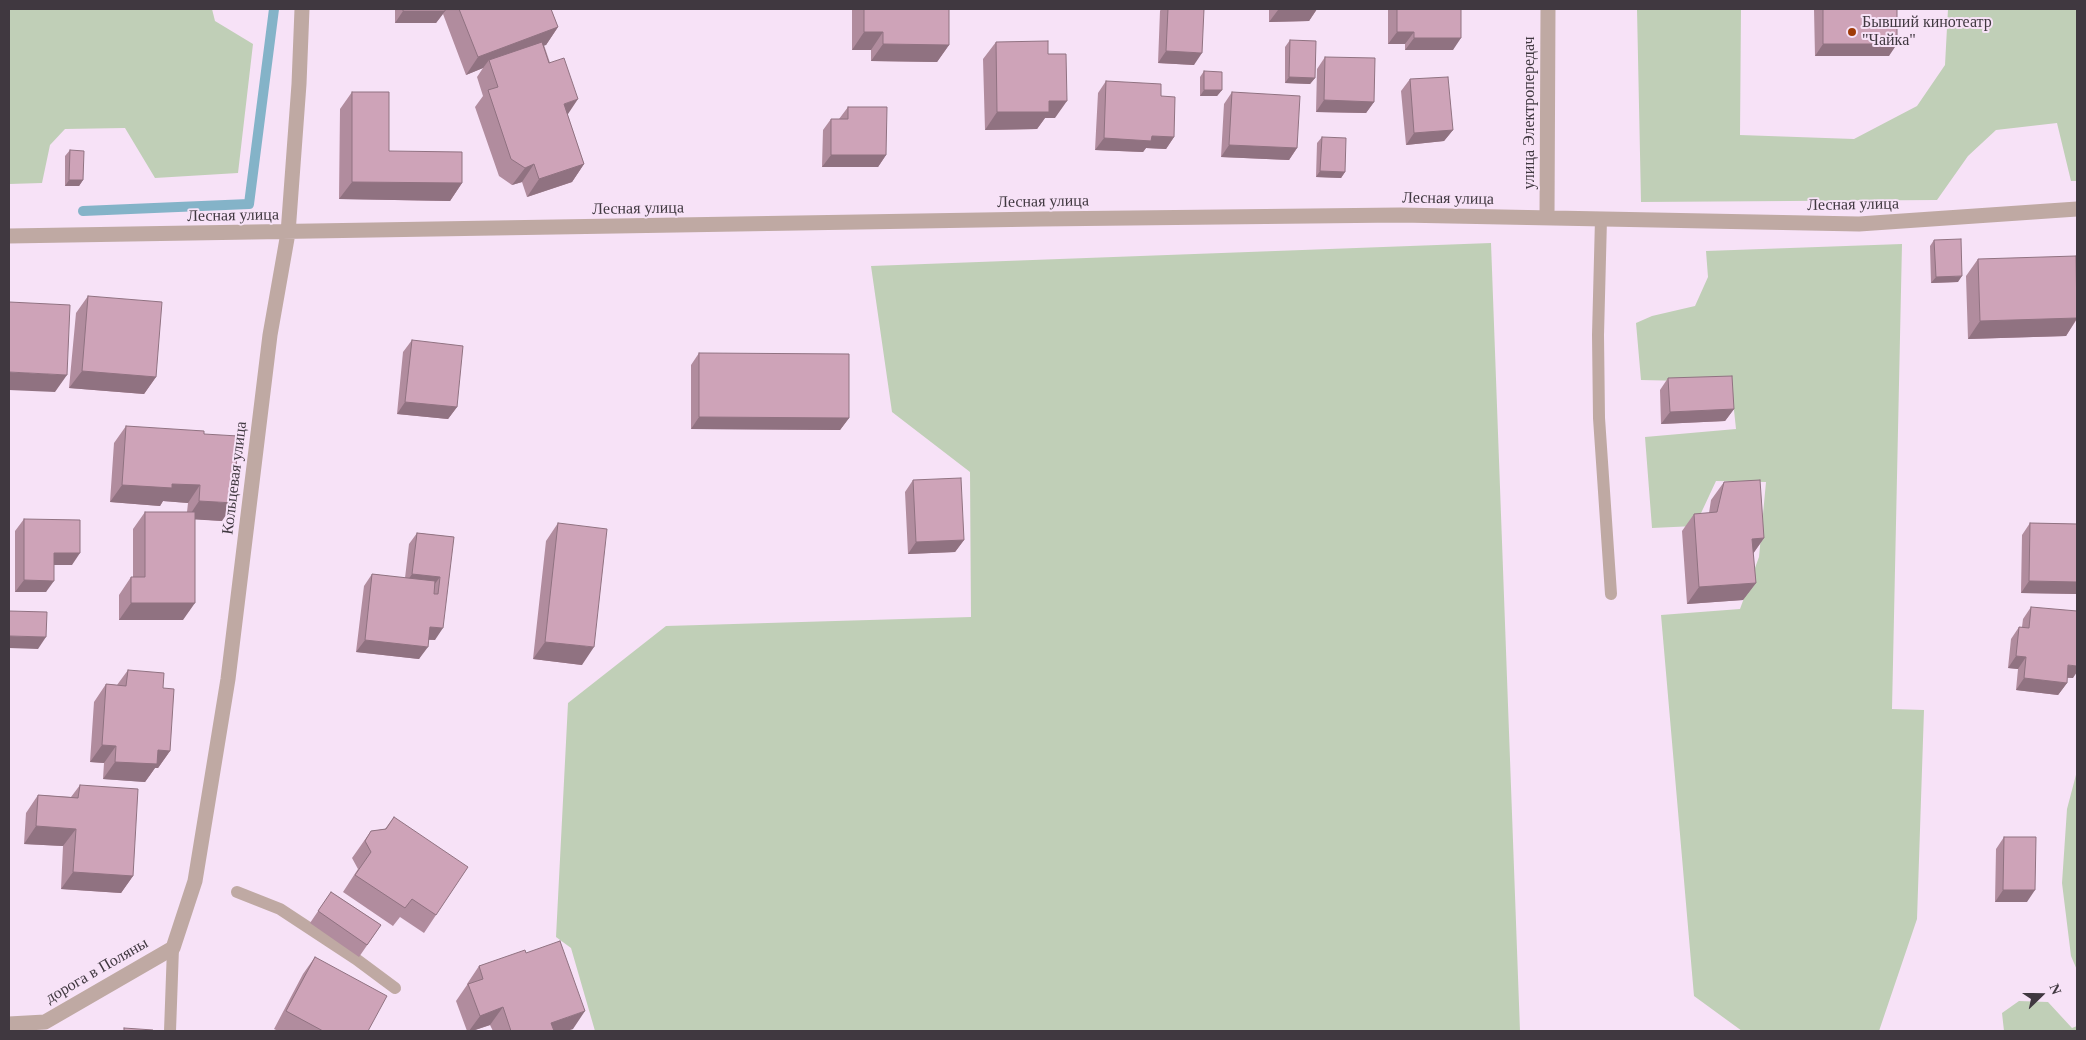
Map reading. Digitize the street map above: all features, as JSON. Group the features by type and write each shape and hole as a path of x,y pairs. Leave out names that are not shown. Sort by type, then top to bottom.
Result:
{"street":[{"name":"Кольцевая улица","path":"173,948 194,880 228,679 270,335 288,233 299,84 302,9"},
{"name":"улица Электропередач","path":"1547,217 1548,9"},
{"name":"Лесная улица","path":"9,236 288,233 1060,219 1400,216 1547,217 1859,224 2077,209"},
{"name":"дорога в Поляны","path":"9,1024 45,1022 173,948"}],"lane":[{"path":"1601,219 1598,335 1599,418 1611,594"},
{"path":"238,892 280,909 356,959 394,988"},
{"path":"170,1031 173,948"}],"green space":[{"path":"9,9 212,9 215,21 253,44 238,173 155,178 125,128 65,129 50,145 42,183 9,184"},
{"path":"1637,9 1741,9 1740,135 1854,139 1917,106 1945,65 1948,9 2077,9 2077,181 2071,181 2057,123 1996,130 1968,156 1937,200 1641,202"},
{"path":"1491,243 1520,1031 595,1031 571,948 556,937 568,703 666,626 971,617 970,472 892,412 871,266"},
{"path":"1902,244 1892,709 1924,710 1917,919 1879,1031 1742,1031 1694,996 1661,615 1740,609 1759,557 1766,482 1716,481 1695,526 1652,528 1645,437 1736,429 1731,382 1641,380 1636,323 1652,316 1695,306 1708,277 1706,251"},
{"path":"2077,771 2077,970 2071,956 2062,883 2067,809"},
{"path":"2019,1001 2048,1002 2072,1028 2077,1026 2077,1031 2004,1031 2002,1013"}],"building":[{"path":"403,9 445,9 445,11 403,11"},
{"path":"459,9 551,9 558,27 478,57"},
{"path":"864,9 949,9 949,45 883,44 883,32 864,32"},
{"path":"1168,9 1204,9 1202,53 1166,51"},
{"path":"1278,9 1317,9 1278,10"},
{"path":"1397,9 1461,9 1461,38 1414,38 1414,32 1397,32"},
{"name":"Бывший кинотеатр \"Чайка\"","path":"1823,9 1897,9 1897,44 1823,44"},
{"path":"1290,40 1316,41 1315,78 1289,77"},
{"path":"1048,41 1048,54 1066,54 1067,101 1049,101 1049,112 997,112 996,42"},
{"path":"542,42 549,63 564,58 578,99 564,104 584,164 539,179 534,164 525,168 511,159 488,90 498,87 489,60"},
{"path":"1325,57 1375,58 1374,102 1324,100"},
{"path":"1204,71 1222,72 1222,90 1204,90"},
{"path":"1448,77 1453,130 1414,133 1410,79"},
{"path":"1106,81 1161,84 1161,96 1175,97 1174,137 1152,136 1151,141 1104,138"},
{"path":"352,92 389,92 389,151 462,152 462,183 352,182"},
{"path":"1232,92 1300,96 1297,148 1229,145"},
{"path":"848,107 887,107 886,155 831,155 831,119 848,119"},
{"path":"1322,137 1346,138 1345,172 1320,171"},
{"path":"70,150 84,151 83,180 69,180"},
{"path":"1961,239 1962,276 1936,277 1934,240"},
{"path":"2076,256 2077,318 1980,321 1978,259"},
{"path":"88,296 162,302 156,377 82,371"},
{"path":"9,302 70,305 67,375 9,372"},
{"path":"412,340 463,346 457,407 405,402"},
{"path":"699,353 849,354 849,418 699,417"},
{"path":"1732,376 1734,409 1670,412 1668,378"},
{"path":"126,426 204,431 204,434 238,436 234,503 199,501 200,485 172,484 172,488 122,485"},
{"path":"961,478 964,540 916,542 913,480"},
{"path":"1760,480 1764,538 1752,539 1756,583 1699,587 1694,514 1717,512 1724,482"},
{"path":"145,512 195,512 195,603 131,603 131,577 145,577"},
{"path":"24,519 80,520 80,553 54,553 54,581 24,580"},
{"path":"558,523 607,529 594,647 545,642"},
{"path":"2030,523 2077,524 2077,582 2029,581"},
{"path":"417,533 454,537 443,628 430,627 428,647 365,640 372,574 435,581 434,594 438,594 440,577 412,574"},
{"path":"2031,607 2077,611 2077,666 2068,665 2067,683 2024,678 2026,657 2016,656 2019,627 2029,628"},
{"path":"9,611 47,612 46,637 9,636"},
{"path":"128,670 164,673 163,688 174,689 170,751 158,750 157,764 115,762 116,746 102,745 106,684 126,686"},
{"path":"80,785 138,789 133,876 73,872 76,829 36,826 38,795 78,798"},
{"path":"394,817 468,867 436,915 412,899 405,908 355,875 371,852 365,841 371,831 386,829"},
{"path":"2004,837 2036,837 2035,890 2003,890"},
{"path":"331,892 381,925 367,945 318,911"},
{"path":"560,941 585,1011 551,1023 554,1031 511,1031 503,1007 480,1016 468,984 483,979 479,966 525,950 526,953"},
{"path":"315,957 387,996 368,1031 323,1031 286,1011"},
{"path":"124,1028 153,1030 153,1031 124,1031"}],"waterway":[{"path":"83,211 249,204 274,9"}],"place":[{"name":"Бывший кинотеатр \"Чайка\"","path":"1852,32"}]}
